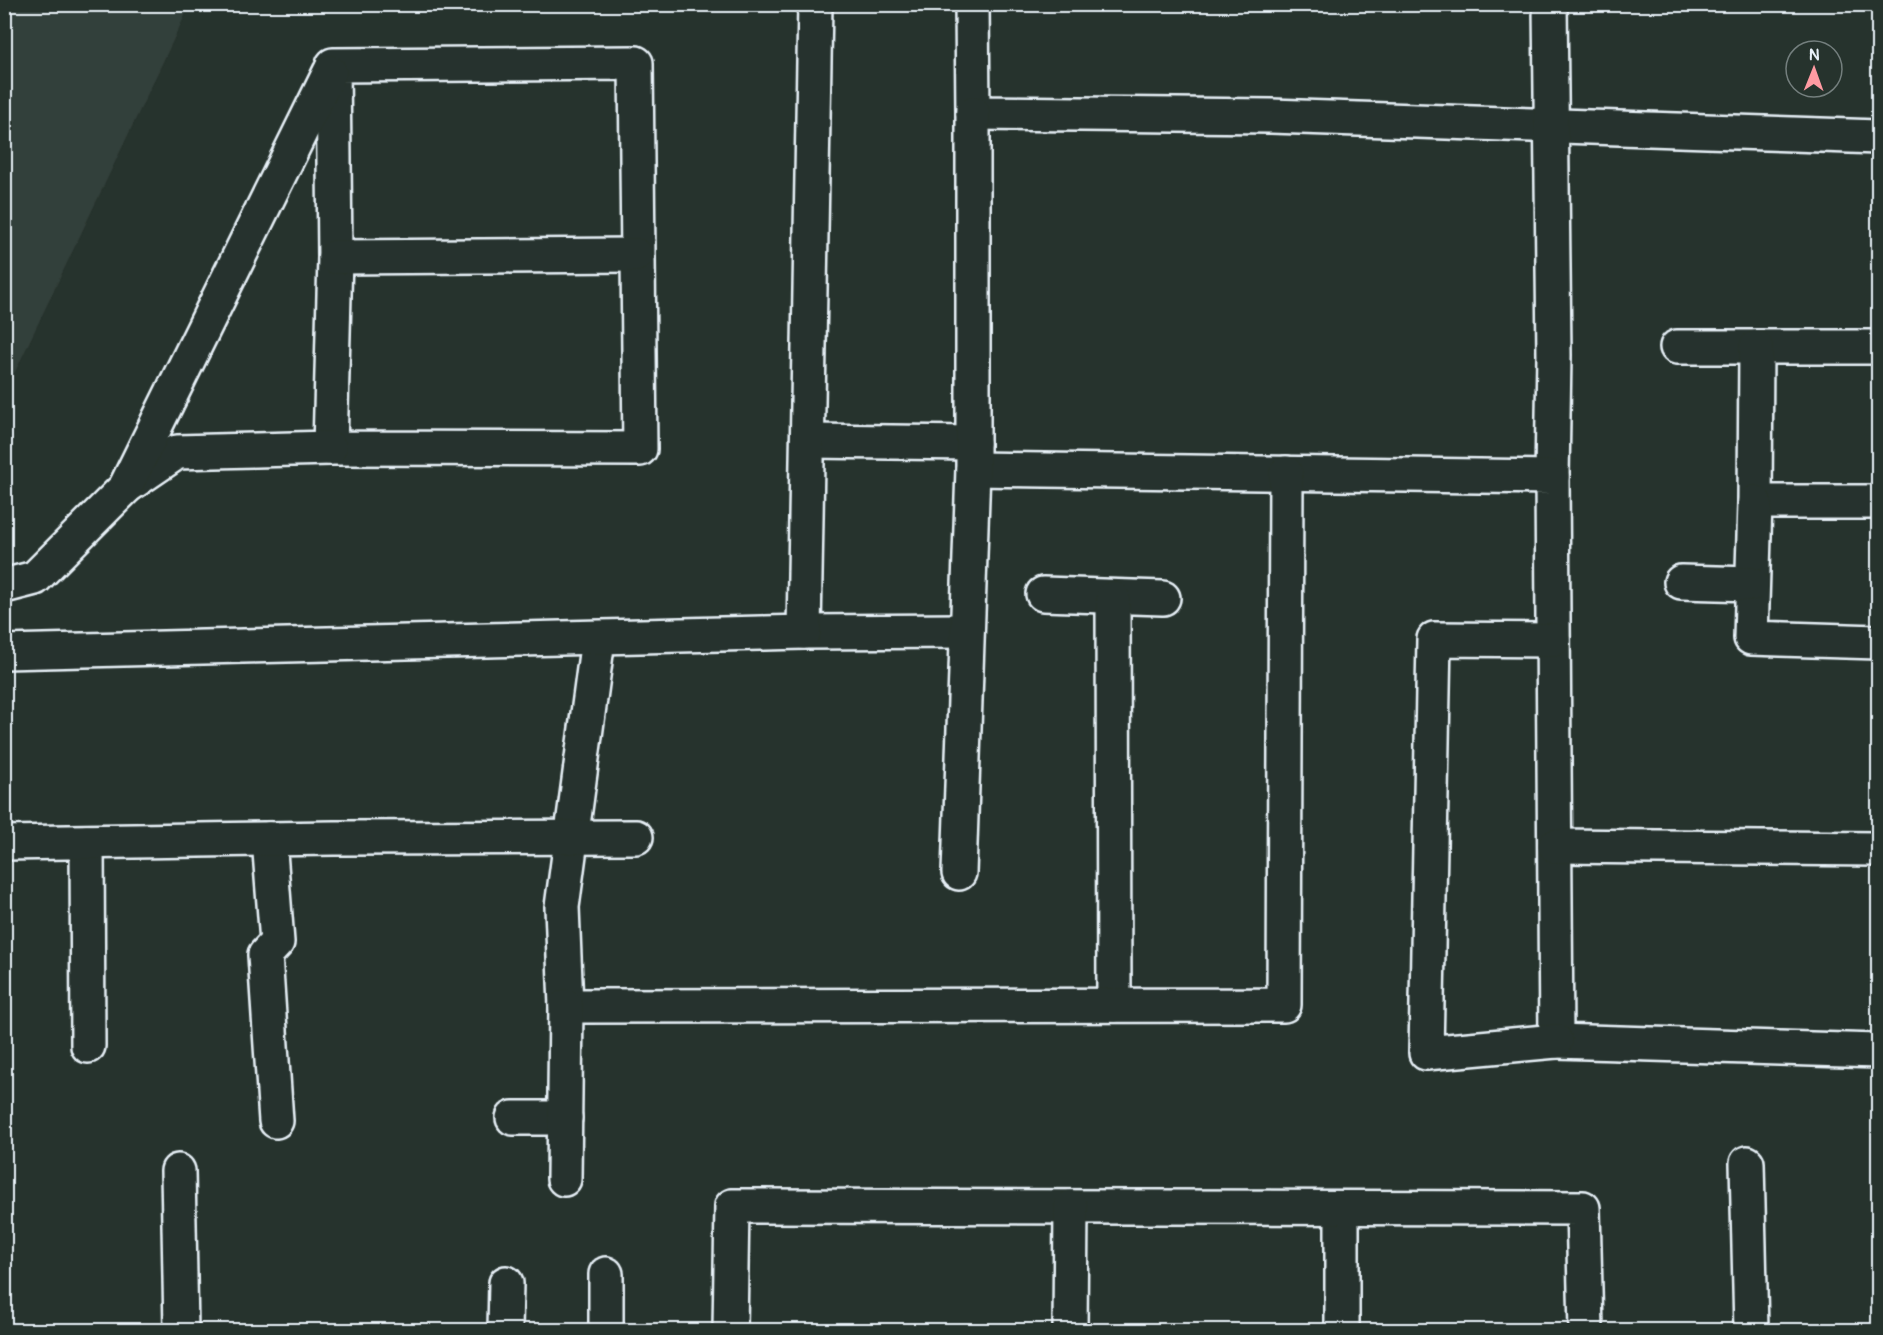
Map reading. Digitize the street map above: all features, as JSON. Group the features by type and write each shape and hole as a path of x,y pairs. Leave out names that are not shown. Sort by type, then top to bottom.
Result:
{"street":[{"path":"804,632 816,4"},
{"path":"959,873 965,631 973,456 972,4"},
{"path":"1550,4 1554,355 1552,477 1556,1041"},
{"path":"4,586 35,578 124,488 177,452 330,448 640,449 636,255 636,63 333,65"},
{"path":"330,448 335,256 333,65"},
{"path":"124,488 333,65"},
{"path":"974,112 1271,116 1878,137"},
{"path":"335,256 636,255"},
{"path":"1677,347 1878,347"},
{"path":"1756,347 1751,638 1878,642"},
{"path":"809,441 973,456 1286,473 1552,477"},
{"path":"566,1006 1284,1005 1286,473"},
{"path":"1755,502 1878,502"},
{"path":"1681,582 1752,584"},
{"path":"1043,594 1163,598"},
{"path":"1113,598 1114,1005"},
{"path":"4,652 598,639 804,632 965,631"},
{"path":"564,1179 566,1006 562,907 598,639"},
{"path":"1553,640 1434,639 1426,1053 1556,1041 1878,1051"},
{"path":"4,843 636,837"},
{"path":"269,839 277,942 265,955 276,1121"},
{"path":"87,842 88,1046"},
{"path":"1555,846 1878,849"},
{"path":"513,1118 565,1118"},
{"path":"1747,1163 1751,1330"},
{"path":"178,1172 181,1330"},
{"path":"730,1330 732,1206 1583,1209 1586,1330"},
{"path":"1070,1330 1071,1207"},
{"path":"1342,1209 1342,1330"},
{"path":"606,1274 606,1330"},
{"path":"505,1330 506,1283"}],"shaded area":[{"path":"4,5 190,5 5,393"}]}
